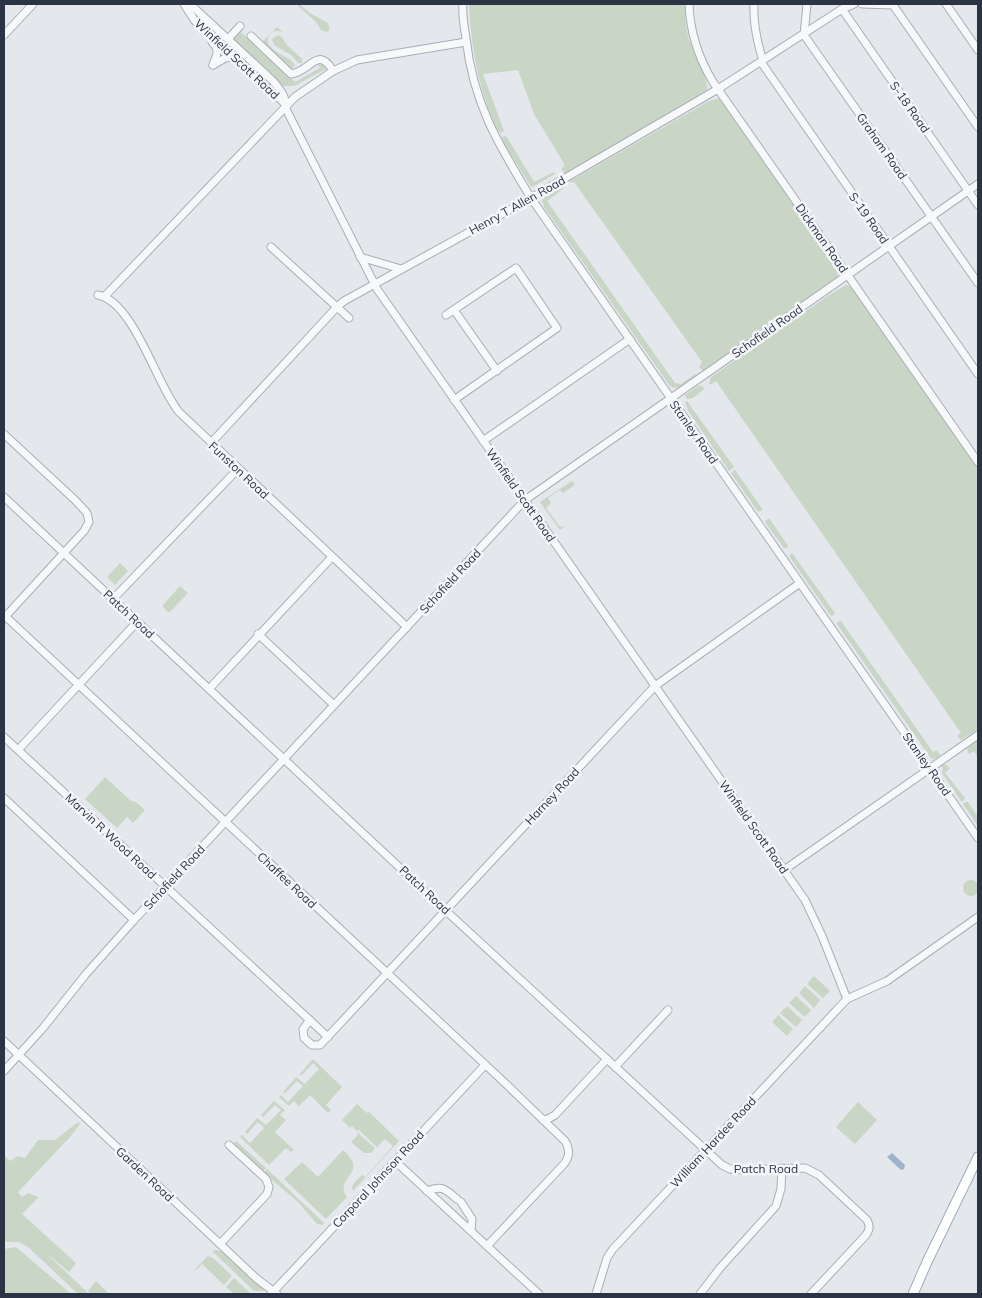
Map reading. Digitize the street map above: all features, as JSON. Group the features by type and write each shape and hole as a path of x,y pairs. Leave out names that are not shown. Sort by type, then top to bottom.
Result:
{"main road":[{"path":"913,1294 978,1156"}],"street":[{"path":"4,35 33,4"},
{"name":"Winfield Scott Road","path":"184,4 195,21 286,105 286,109 374,283 784,870 814,916 847,999"},
{"path":"190,4 273,81 280,89 286,105 294,97 346,64 368,57 466,42"},
{"name":"Stanley Road","path":"463,4 471,73 481,107 498,143 531,198 978,838"},
{"name":"Dickman Road","path":"690,4 690,21 704,67 978,460"},
{"name":"S-19 Road","path":"754,4 753,16 762,62 978,374"},
{"path":"804,35 807,4"},
{"name":"Henry T Allen Road","path":"211,443 337,307 355,294 531,198 718,89 852,4"},
{"path":"862,4 894,5 978,127"},
{"path":"946,4 978,50"},
{"name":"S-18 Road","path":"842,9 978,205"},
{"path":"195,21 199,30 217,47 217,55 213,65 227,58 236,60"},
{"path":"228,39 240,26"},
{"name":"Graham Road","path":"804,35 978,283"},
{"path":"251,36 291,74 318,60 324,59 333,71"},
{"name":"Funston Road","path":"286,105 101,295 124,313 171,402 238,469 407,627"},
{"name":"Schofield Road","path":"4,1071 43,1028 86,974 134,920 525,500 978,184"},
{"path":"272,247 349,318"},
{"path":"360,256 401,269"},
{"path":"446,315 516,268 557,328 454,400"},
{"path":"454,310 497,371"},
{"path":"483,441 630,339"},
{"path":"4,434 76,501 89,517 89,522 84,531 4,617"},
{"path":"113,599 238,469"},
{"name":"Patch Road","path":"4,497 445,910 722,1165 730,1169 805,1168 819,1175 867,1220 869,1231 866,1235 811,1294"},
{"path":"209,689 258,634 332,557"},
{"name":"Harney Road","path":"328,1037 655,686 800,583"},
{"name":"Chaffee Road","path":"4,617 561,1136 568,1147 568,1158 564,1164 487,1246"},
{"path":"18,750 137,622"},
{"path":"258,634 334,705"},
{"path":"784,870 978,735"},
{"name":"Marvin R Wood Road","path":"4,737 328,1037"},
{"path":"4,798 134,920"},
{"path":"847,999 887,982 978,917"},
{"name":"William Hardee Road","path":"596,1294 609,1254 847,999"},
{"path":"615,1067 668,1010"},
{"path":"310,1020 303,1029 304,1038 316,1046 320,1045 328,1037"},
{"name":"Garden Road","path":"4,1041 274,1293"},
{"path":"543,1120 556,1115 607,1059"},
{"name":"Corporal Johnson Road","path":"274,1293 485,1065"},
{"path":"220,1244 267,1194 270,1186 228,1145"},
{"path":"395,1161 539,1294"},
{"path":"700,1294 720,1268 776,1206 781,1190 782,1168"},
{"path":"426,1191 436,1187 442,1188 459,1200 472,1219 471,1231"}],"green space":[{"path":"296,4 299,4 328,23 330,29 327,32 321,30 317,23"},
{"path":"469,4 685,4 687,31 705,78 707,90 565,173 561,169 565,165 534,114 518,70 483,74 504,131 501,133 498,131 491,116 477,69"},
{"path":"277,27 283,32 276,31 271,33"},
{"path":"239,32 295,82 320,68 318,64 321,62 326,69 294,86 283,86 234,41 234,37"},
{"path":"271,33 268,38 270,46 295,65 293,68 290,68 262,42"},
{"path":"278,35 302,59 302,63 298,63 291,55 274,45 272,39"},
{"path":"719,98 840,271 836,279 703,371 699,367 702,362 574,182 570,183 570,181 709,101"},
{"path":"505,136 534,182 554,172 555,174 532,187 504,144 502,137"},
{"path":"562,186 564,188 547,201 675,383 681,384 696,375 684,385 677,388 670,386 544,207 542,199 550,192"},
{"path":"846,285 852,287 857,292 978,466 978,729 961,740 957,736 961,733 716,381 710,385 709,383 711,377"},
{"path":"698,386 702,386 704,389 693,398 687,399 685,395"},
{"path":"687,401 734,467 729,471 689,412 685,403"},
{"path":"735,470 763,510 758,512 731,473"},
{"path":"572,481 575,485 563,493 560,490 548,498 551,503 546,508 560,527 565,526 560,530 540,502"},
{"path":"769,518 788,546 787,548 784,548 765,522"},
{"path":"792,553 835,613 834,615 831,616 789,556"},
{"path":"120,563 128,571 115,585 107,577"},
{"path":"180,586 188,593 168,612 163,605"},
{"path":"841,621 933,752 937,750 940,755 937,758 932,759 930,757 837,624 837,622"},
{"path":"978,740 978,758 974,751 969,754 967,749"},
{"path":"945,764 950,768 945,773 965,798 963,801 961,801 942,773 943,768 941,766"},
{"path":"105,777 131,801 136,802 145,810 133,823 127,817 117,828 85,799"},
{"path":"968,802 978,817 978,826 963,804"},
{"path":"971,880 977,882 979,888 977,894 971,896 965,894 963,888 965,882"},
{"path":"814,976 830,991 823,998 807,984"},
{"path":"805,986 820,1000 814,1008 799,993"},
{"path":"796,996 811,1010 805,1017 789,1003"},
{"path":"787,1006 802,1020 796,1027 780,1013"},
{"path":"778,1015 793,1029 787,1036 772,1022"},
{"path":"312,1060 342,1087 326,1105 331,1110 328,1113 310,1095 299,1106 294,1101 289,1106 279,1097 281,1095 288,1102 303,1086 297,1081 285,1093 283,1092 296,1077 305,1084 319,1069 313,1063 301,1076 300,1074"},
{"path":"274,1101 285,1110 280,1115 286,1120 275,1132 294,1150 291,1152 286,1148 269,1165 240,1137 242,1135 250,1143 264,1128 258,1122 247,1134 245,1132 257,1118 266,1125 281,1110 275,1105 263,1117 261,1115"},
{"path":"858,1102 877,1120 855,1144 836,1127"},
{"path":"357,1104 367,1113 369,1112 399,1141 353,1191 353,1184 362,1175 365,1177 393,1146 385,1139 377,1147 359,1130 357,1131 352,1126 350,1128 342,1120"},
{"path":"78,1122 80,1124 71,1136 18,1192 22,1197 28,1193 39,1197 22,1214 76,1263 69,1272 44,1251 89,1294 78,1294 28,1247 19,1242 4,1242 4,1155 10,1161 18,1156 25,1158 38,1140 55,1140"},
{"path":"357,1132 375,1148 371,1153 364,1153 351,1142 358,1135"},
{"path":"236,1141 266,1168 263,1172 233,1145"},
{"path":"343,1150 351,1158 353,1165 353,1170 344,1184 347,1197 326,1219 284,1179 302,1162 318,1177"},
{"path":"267,1169 324,1223 323,1225 317,1224 298,1202 264,1173"},
{"path":"16,1247 71,1294 6,1294 4,1292 4,1249"},
{"path":"212,1251 223,1252 264,1291 254,1291"},
{"path":"208,1256 213,1258 232,1276 224,1285 202,1264 195,1269"},
{"path":"234,1278 251,1294 234,1294 226,1287"},
{"path":"96,1281 109,1294 91,1294 88,1291"}],"water":[{"path":"892,1153 905,1165 904,1169 901,1170 887,1157"}]}
